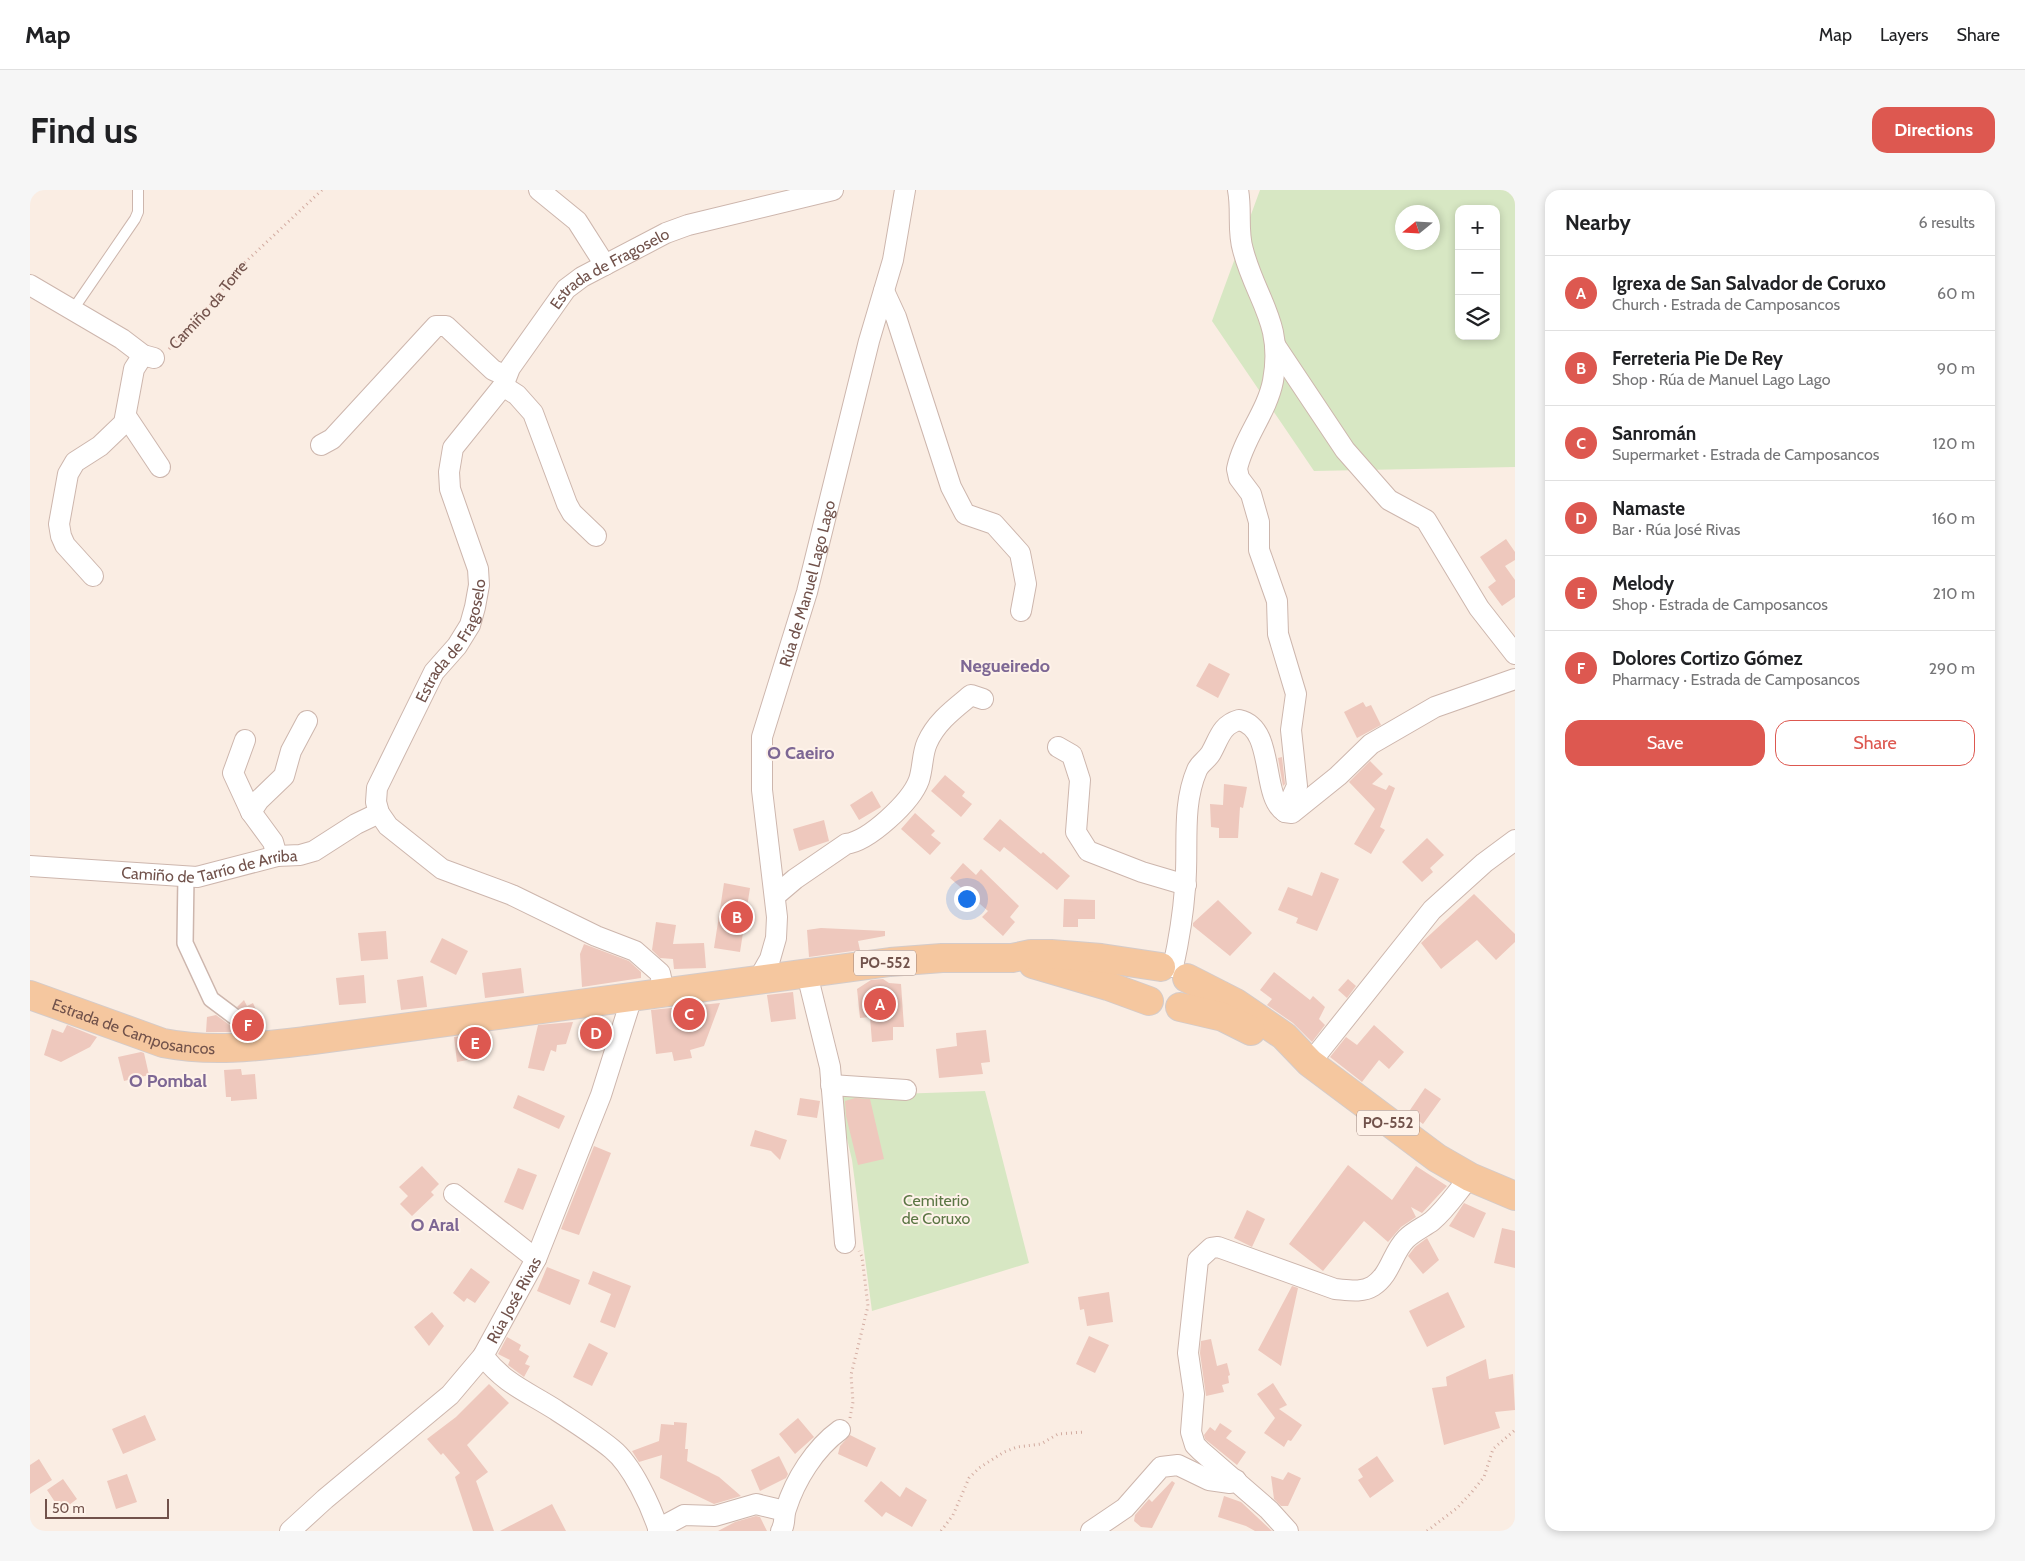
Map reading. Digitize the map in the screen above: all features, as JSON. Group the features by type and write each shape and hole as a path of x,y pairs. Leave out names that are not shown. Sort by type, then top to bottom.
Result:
{"main road":[{"name":"Estrada de Camposancos","path":"30,995 142,1037 184,1047 206,1049 267,1046 890,962 942,958 1012,958 1032,954 1101,958 1174,971 1236,1003 1284,1036 1310,1063 1405,1136 1470,1177 1515,1196"},
{"name":"Estrada de Camposancos","path":"1012,958 1108,986 1148,1001 1166,1011 1180,1007 1223,1017 1310,1063"},
{"path":"1148,1001 1145,990 1147,978 1174,971 1190,991 1185,1003 1180,1007"}],"street":[{"path":"539,190 577,221 605,265"},
{"name":"Estrada de Fragoselo","path":"379,813 376,802 381,776 434,672 457,646 470,625 475,607 479,585 478,569 450,489 450,459 459,438 504,381 556,300 566,289 582,277 666,233 688,225 833,190"},
{"name":"Rúa de Manuel Lago Lago","path":"758,980 770,959 776,938 775,896 762,790 762,737 807,592 869,340 893,260 905,190"},
{"path":"1238,190 1241,203 1242,248 1272,323 1275,346 1273,382 1237,469 1239,478 1251,494 1259,522 1259,550 1276,601 1278,634 1296,694 1291,730 1297,786 1284,812"},
{"path":"30,285 150,356 134,369 129,387 124,423 113,435 75,462 68,474 59,524 61,536 65,545 93,576"},
{"path":"884,291 896,317 951,487 965,514 994,524 1020,553 1026,584 1020,611"},
{"path":"321,445 332,439 436,326 446,326 494,370 533,413 567,504 572,513 596,536"},
{"path":"1275,346 1344,450 1389,500 1426,520 1478,608 1515,654"},
{"path":"126,416 160,467"},
{"path":"1174,971 1181,936 1186,885 1188,801 1201,763 1211,753 1216,739 1224,728 1232,722 1239,720 1246,721 1255,729 1260,739 1276,803 1284,812 1292,813 1299,809 1371,744 1435,708 1515,679"},
{"path":"775,896 795,879 846,844 855,843 880,826 918,782 924,764 927,742 943,718 971,695 983,699"},
{"path":"251,812 259,800 284,776 291,751 307,720"},
{"path":"245,740 233,773 251,812 273,842 277,856"},
{"path":"1058,747 1072,755 1080,780 1076,832 1088,851 1142,872 1186,885"},
{"path":"379,813 388,826 408,844 442,869 512,895 596,936 635,950 660,972 664,992"},
{"name":"Camiño de Tarrío de Arriba","path":"30,866 197,877 277,856 300,855 314,851 356,824 379,813"},
{"path":"1310,1063 1432,910 1484,863 1515,840"},
{"path":"186,876 186,943 211,999 240,1020 243,1032"},
{"path":"807,974 830,1067 844,1243"},
{"name":"Rúa José Rivas","path":"294,1530 450,1395 482,1356 536,1259 601,1095 632,997"},
{"path":"831,1085 906,1090"},
{"path":"1288,1531 1270,1510 1201,1451 1193,1440 1191,1432 1194,1394 1188,1353 1198,1260 1202,1254 1211,1248 1218,1247 1336,1289 1356,1291 1372,1286 1386,1274 1396,1251 1407,1238 1437,1216 1450,1203 1470,1177"},
{"path":"454,1194 536,1259"},
{"path":"482,1356 508,1382 555,1409 613,1450 642,1492 659,1530 684,1515 715,1516 756,1504 783,1521 813,1456 828,1439 840,1430"},
{"path":"1092,1531 1124,1508 1160,1467 1178,1465 1209,1480 1230,1483 1236,1480"}],"lane":[{"path":"72,311 135,219 138,212 138,190"}],"path":[{"name":"Camiño da Torre","path":"150,356 163,355 186,331 238,269 322,190"},
{"path":"840,1430 849,1421 852,1413 850,1375 868,1306 862,1257 858,1248 844,1243"},
{"path":"1427,1531 1457,1508 1471,1493 1484,1478 1493,1449 1515,1430"},
{"path":"941,1531 953,1515 969,1478 978,1468 1004,1452 1017,1447 1041,1444 1058,1434 1084,1432"}],"green space":[{"path":"1260,190 1515,190 1515,467 1314,471 1212,321"},
{"name":"Cemiterio de Coruxo","path":"985,1091 1029,1263 872,1311 852,1160 837,1096"}],"building":[{"path":"1506,539 1515,552 1515,560 1505,566 1515,580 1515,597 1502,606 1488,587 1496,581 1480,557"},
{"path":"1209,663 1230,674 1218,698 1196,686"},
{"path":"1363,702 1366,707 1371,705 1381,725 1357,738 1344,712"},
{"path":"1282,757 1285,784 1283,786 1278,758"},
{"path":"1370,761 1383,774 1372,784 1386,790 1389,785 1395,788 1380,827 1385,830 1371,854 1354,844 1375,809 1349,782"},
{"path":"945,775 965,792 962,796 972,804 961,817 931,791"},
{"path":"1224,784 1247,787 1243,808 1240,807 1238,838 1219,838 1219,828 1211,827 1210,804 1223,805"},
{"path":"872,791 881,807 859,820 850,805"},
{"path":"915,813 935,831 931,835 941,843 930,855 901,829"},
{"path":"1000,819 1041,854 1043,852 1070,876 1057,890 1004,847 1000,852 983,839"},
{"path":"824,820 829,841 799,851 793,829"},
{"path":"1427,838 1444,855 1430,868 1433,872 1422,882 1402,862"},
{"path":"963,863 976,875 981,869 1019,906 1010,917 1015,922 1003,936 982,917 988,911 950,878"},
{"path":"1321,872 1339,879 1317,931 1296,923 1298,918 1278,910 1288,887 1312,896"},
{"path":"724,883 750,888 740,952 714,948"},
{"path":"1474,894 1515,934 1515,942 1496,960 1477,940 1441,969 1421,943"},
{"path":"1064,899 1095,900 1095,919 1078,919 1078,927 1063,927"},
{"path":"1218,900 1252,933 1230,956 1193,926 1193,923"},
{"path":"656,922 676,925 673,944 704,943 706,968 674,969 673,959 660,958 652,950"},
{"path":"821,928 885,931 885,936 858,941 860,950 809,957 807,930"},
{"path":"386,931 388,959 361,961 358,933"},
{"path":"442,938 468,951 456,975 430,962"},
{"path":"584,944 629,961 641,972 641,978 582,987 580,954"},
{"path":"521,968 524,993 485,998 482,973"},
{"path":"1274,972 1310,1000 1313,996 1325,1007 1319,1019 1325,1025 1312,1042 1293,1023 1267,1005 1272,999 1260,990"},
{"path":"364,975 366,1003 339,1005 336,978"},
{"path":"423,976 427,1007 401,1010 397,980"},
{"path":"883,979 889,983 901,984 904,1027 893,1027 893,1040 872,1042 870,1017 860,1018 857,989 871,980"},
{"path":"1348,979 1356,986 1347,998 1338,990"},
{"path":"793,992 796,1019 771,1022 767,995"},
{"path":"244,1000 247,1006 253,1003 260,1019 249,1021 245,1013 237,1007"},
{"path":"720,1003 704,1046 690,1050 692,1058 674,1061 672,1052 656,1054 651,1010"},
{"path":"216,1015 231,1026 233,1032 206,1032 207,1017"},
{"path":"573,1022 566,1044 557,1045 556,1052 551,1050 544,1071 528,1068 538,1025"},
{"path":"67,1025 97,1037 90,1047 61,1062 44,1055 52,1029 63,1033"},
{"path":"1374,1025 1404,1052 1389,1069 1379,1060 1362,1082 1330,1057 1346,1037 1357,1045"},
{"path":"986,1030 990,1062 981,1063 983,1074 939,1078 936,1049 957,1046 956,1033"},
{"path":"480,1033 483,1057 457,1062 454,1037"},
{"path":"144,1053 149,1075 124,1081 118,1057"},
{"path":"241,1069 242,1075 255,1074 257,1099 231,1101 231,1097 226,1097 224,1070"},
{"path":"1425,1088 1441,1099 1423,1124 1408,1113"},
{"path":"518,1095 565,1116 559,1129 513,1108"},
{"path":"800,1098 820,1101 817,1118 797,1115"},
{"path":"855,1098 870,1099 884,1159 858,1165 846,1116 845,1101"},
{"path":"755,1130 787,1140 780,1160 771,1151 750,1146"},
{"path":"594,1146 611,1153 579,1235 561,1229"},
{"path":"1348,1165 1392,1200 1416,1166 1447,1186 1422,1213 1411,1207 1416,1217 1401,1227 1388,1242 1364,1221 1323,1271 1289,1244"},
{"path":"422,1166 439,1184 431,1192 434,1195 412,1216 400,1204 408,1196 399,1187"},
{"path":"518,1168 537,1175 523,1210 504,1202"},
{"path":"1464,1203 1486,1213 1474,1238 1449,1226"},
{"path":"1247,1210 1265,1219 1252,1247 1234,1238"},
{"path":"1502,1228 1515,1231 1515,1268 1494,1263"},
{"path":"1427,1238 1439,1260 1423,1274 1408,1256 1415,1247"},
{"path":"547,1267 580,1280 570,1305 537,1291"},
{"path":"471,1268 490,1282 475,1303 467,1298 464,1302 453,1293"},
{"path":"593,1271 631,1286 615,1328 600,1322 611,1294 588,1284"},
{"path":"1292,1286 1298,1288 1281,1366 1258,1350"},
{"path":"1109,1292 1113,1322 1087,1326 1084,1309 1080,1310 1078,1297"},
{"path":"1448,1292 1465,1327 1427,1347 1409,1311"},
{"path":"432,1312 444,1326 429,1346 414,1327"},
{"path":"1089,1336 1109,1345 1095,1373 1076,1364"},
{"path":"507,1337 521,1345 519,1350 529,1356 525,1364 530,1366 524,1377 508,1365 510,1360 498,1354"},
{"path":"1211,1339 1217,1366 1227,1363 1230,1375 1228,1376 1229,1383 1222,1385 1224,1392 1206,1396 1200,1353 1201,1341"},
{"path":"589,1343 608,1353 592,1386 573,1377"},
{"path":"1486,1359 1489,1379 1513,1374 1515,1410 1495,1412 1500,1428 1444,1445 1432,1388 1447,1386 1446,1377"},
{"path":"1273,1383 1287,1405 1279,1409 1302,1425 1291,1441 1288,1440 1284,1447 1264,1433 1275,1418 1257,1394"},
{"path":"489,1384 509,1403 467,1445 488,1472 476,1481 494,1531 473,1531 455,1477 460,1473 443,1453 441,1455 427,1439 456,1417"},
{"path":"145,1415 156,1440 123,1454 112,1429"},
{"path":"798,1418 814,1437 795,1454 779,1434"},
{"path":"674,1422 687,1423 685,1449 688,1449 687,1461 719,1477 741,1496 714,1504 660,1478 662,1455 639,1462 632,1451 659,1441 661,1424 674,1425"},
{"path":"1220,1423 1232,1431 1226,1438 1246,1452 1237,1465 1205,1439 1204,1435 1210,1427 1215,1431"},
{"path":"850,1435 876,1448 867,1467 838,1454 840,1446"},
{"path":"779,1456 788,1474 786,1478 760,1491 751,1470"},
{"path":"1377,1456 1394,1481 1370,1498 1358,1480 1363,1477 1358,1469"},
{"path":"39,1459 52,1480 30,1494 30,1465"},
{"path":"1288,1472 1301,1478 1288,1506 1281,1506 1274,1499 1271,1476 1283,1480"},
{"path":"127,1474 137,1502 116,1509 107,1481"},
{"path":"63,1479 77,1499 61,1511 47,1490"},
{"path":"881,1481 900,1497 906,1487 927,1500 912,1527 886,1512 882,1517 864,1501"},
{"path":"1172,1481 1175,1483 1152,1528 1141,1527 1134,1521 1135,1515 1149,1499 1152,1502"},
{"path":"1224,1496 1241,1502 1272,1531 1255,1531 1218,1517"},
{"path":"552,1504 566,1531 500,1531"},
{"path":"756,1516 760,1517 767,1531 718,1531 735,1522"}],"place":[{"name":"Ferreteria Pie De Rey","path":"737,917"},
{"name":"Igrexa de San Salvador de Coruxo","path":"880,1004"},
{"name":"Sanromán","path":"689,1014"},
{"name":"Dolores Cortizo Gómez","path":"248,1025"},
{"name":"Namaste","path":"596,1033"},
{"name":"Melody","path":"475,1043"}],"district":[{"name":"Negueiredo","path":"1005,666"},
{"name":"O Caeiro","path":"801,753"},
{"name":"O Pombal","path":"168,1081"},
{"name":"O Aral","path":"435,1225"}]}
